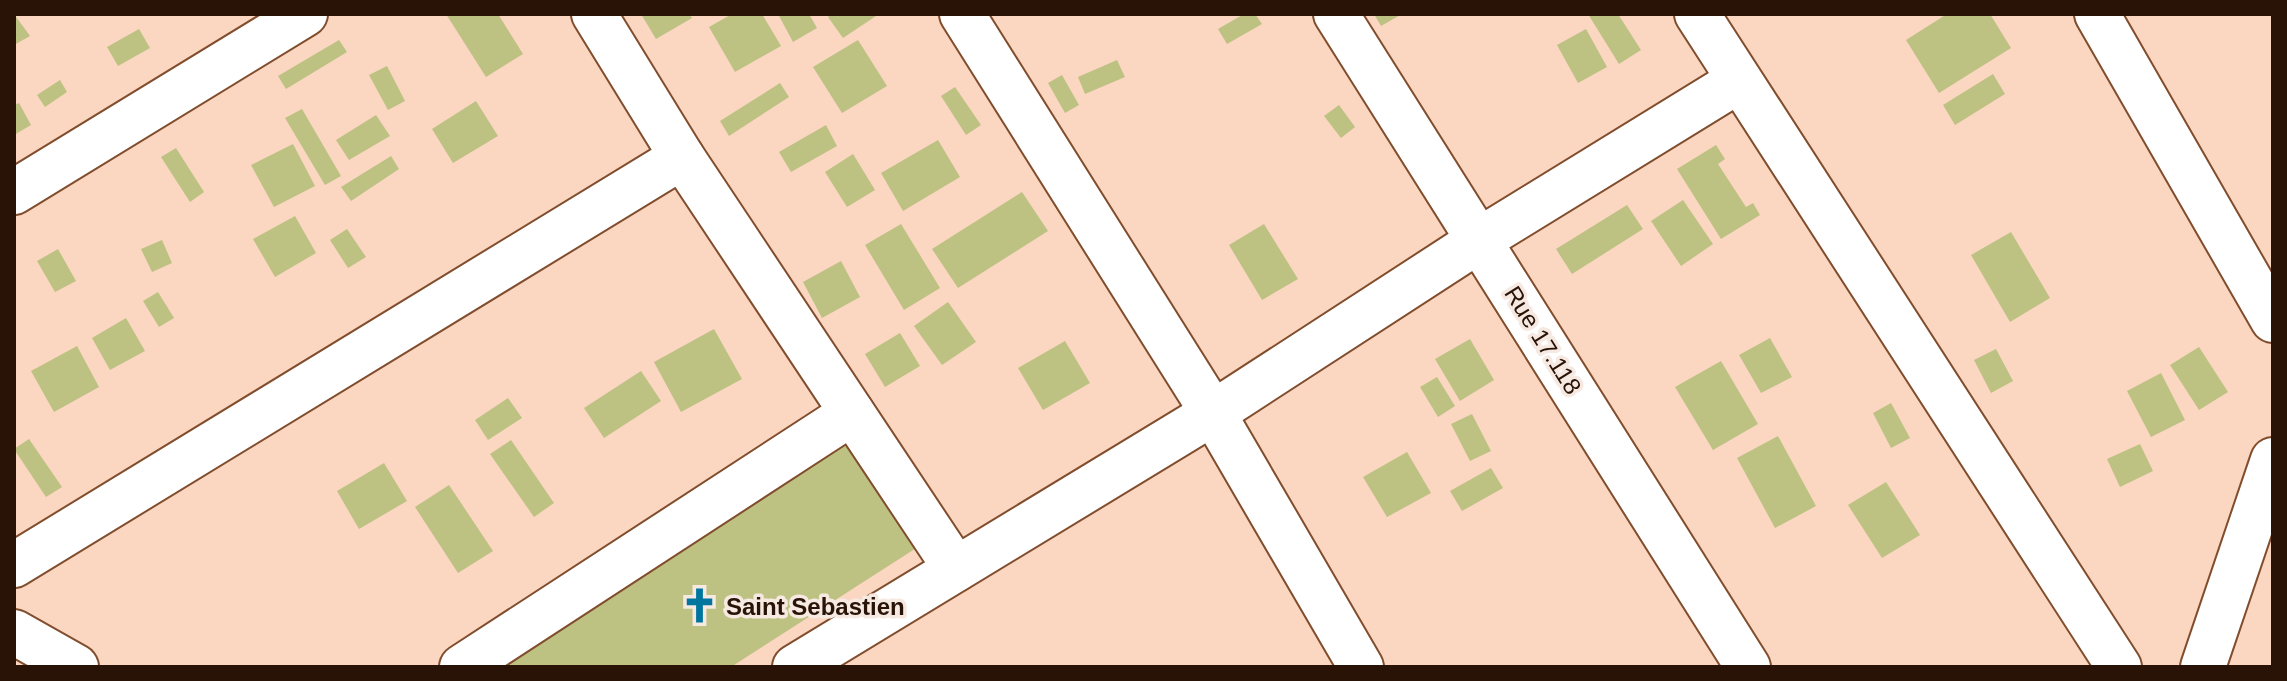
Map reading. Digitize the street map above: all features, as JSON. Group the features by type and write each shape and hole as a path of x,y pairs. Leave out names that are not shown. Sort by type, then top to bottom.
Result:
{"street":[{"path":"14,192 305,14"},
{"path":"594,14 682,157 956,569"},
{"path":"962,14 1213,413 1361,667"},
{"name":"Rue 17.118","path":"1336,14 1481,239 1748,667"},
{"path":"1697,14 2119,667"},
{"path":"2097,14 2273,320"},
{"path":"795,667 1213,413 1481,239 1738,81"},
{"path":"14,565 682,157"},
{"path":"462,667 852,413"},
{"path":"2203,667 2273,460"},
{"path":"14,632 76,667"}],"building":[{"path":"14,14 30,36 14,45"},
{"path":"446,14 498,14 523,54 486,77"},
{"path":"641,14 689,14 692,18 656,39"},
{"path":"732,14 762,14 781,46 735,72 709,27"},
{"path":"778,14 809,14 817,28 793,42"},
{"path":"832,14 879,14 843,38 828,17"},
{"path":"1244,14 1255,14 1262,24 1227,44 1218,29"},
{"path":"1374,14 1402,14 1381,26"},
{"path":"1588,14 1618,14 1641,50 1619,64"},
{"path":"1947,14 1990,14 2011,48 1939,93 1906,40"},
{"path":"139,29 150,48 118,66 107,47"},
{"path":"1586,29 1607,67 1578,83 1557,45"},
{"path":"339,40 347,52 286,89 278,76"},
{"path":"858,40 887,86 842,113 813,67"},
{"path":"1117,60 1125,77 1085,94 1078,77"},
{"path":"387,66 405,101 388,110 369,75"},
{"path":"1993,74 2005,94 1955,125 1943,105"},
{"path":"1062,75 1079,105 1065,113 1048,83"},
{"path":"60,80 67,92 45,107 37,95"},
{"path":"780,83 789,97 729,136 720,121"},
{"path":"955,87 981,125 966,135 941,96"},
{"path":"476,101 498,136 453,163 432,129"},
{"path":"19,103 31,125 14,135 14,105"},
{"path":"1339,105 1355,127 1341,138 1324,116"},
{"path":"302,109 341,176 325,185 285,118"},
{"path":"376,115 390,136 349,160 336,140"},
{"path":"826,125 837,146 791,172 779,152"},
{"path":"938,140 960,177 903,211 881,173"},
{"path":"293,144 315,186 274,207 251,165"},
{"path":"1716,145 1725,159 1718,164 1746,207 1753,203 1760,215 1721,239 1677,169"},
{"path":"176,148 204,192 190,202 161,157"},
{"path":"853,154 875,190 847,207 825,172"},
{"path":"391,156 399,169 351,201 341,187"},
{"path":"1022,192 1048,231 958,288 932,249"},
{"path":"1683,200 1713,244 1681,266 1651,221"},
{"path":"1627,205 1643,229 1572,274 1556,249"},
{"path":"295,216 316,253 275,277 253,239"},
{"path":"901,224 940,288 904,310 865,245"},
{"path":"1264,224 1298,279 1262,300 1229,245"},
{"path":"347,229 366,257 348,268 330,240"},
{"path":"2011,232 2050,298 2010,322 1971,255"},
{"path":"162,240 172,263 152,272 141,249"},
{"path":"58,249 76,281 55,292 37,261"},
{"path":"841,261 860,297 822,318 803,282"},
{"path":"158,292 174,318 159,327 143,301"},
{"path":"948,302 976,342 942,365 914,326"},
{"path":"126,318 145,351 110,370 92,338"},
{"path":"714,329 742,379 681,412 654,362"},
{"path":"900,333 920,366 885,387 865,354"},
{"path":"1770,338 1792,377 1761,393 1739,355"},
{"path":"1470,339 1494,380 1460,401 1435,359"},
{"path":"1065,341 1090,383 1043,410 1018,368"},
{"path":"77,346 99,387 54,412 31,371"},
{"path":"2199,347 2228,392 2199,410 2170,365"},
{"path":"1996,349 2013,381 1991,393 1974,360"},
{"path":"1721,361 1758,424 1713,450 1675,387"},
{"path":"641,371 661,401 604,438 584,408"},
{"path":"2161,373 2185,420 2151,437 2127,391"},
{"path":"1437,377 1455,406 1438,417 1420,387"},
{"path":"508,398 522,418 488,440 475,420"},
{"path":"1891,403 1910,438 1891,448 1873,413"},
{"path":"1472,414 1491,451 1470,461 1451,424"},
{"name":"Saint Sebastien","path":"843,433 921,545 731,667 479,667"},
{"path":"1778,436 1816,506 1775,528 1737,458"},
{"path":"29,439 62,487 46,497 14,449"},
{"path":"511,440 554,503 534,517 490,454"},
{"path":"2140,444 2153,471 2120,487 2107,459"},
{"path":"1407,452 1431,493 1387,517 1363,477"},
{"path":"384,463 407,501 359,529 337,491"},
{"path":"1491,468 1503,488 1462,511 1450,491"},
{"path":"1886,482 1920,535 1882,558 1848,505"},
{"path":"449,485 493,551 458,573 415,507"}],"place":[{"name":"Saint Sebastien","path":"700,606"}]}
